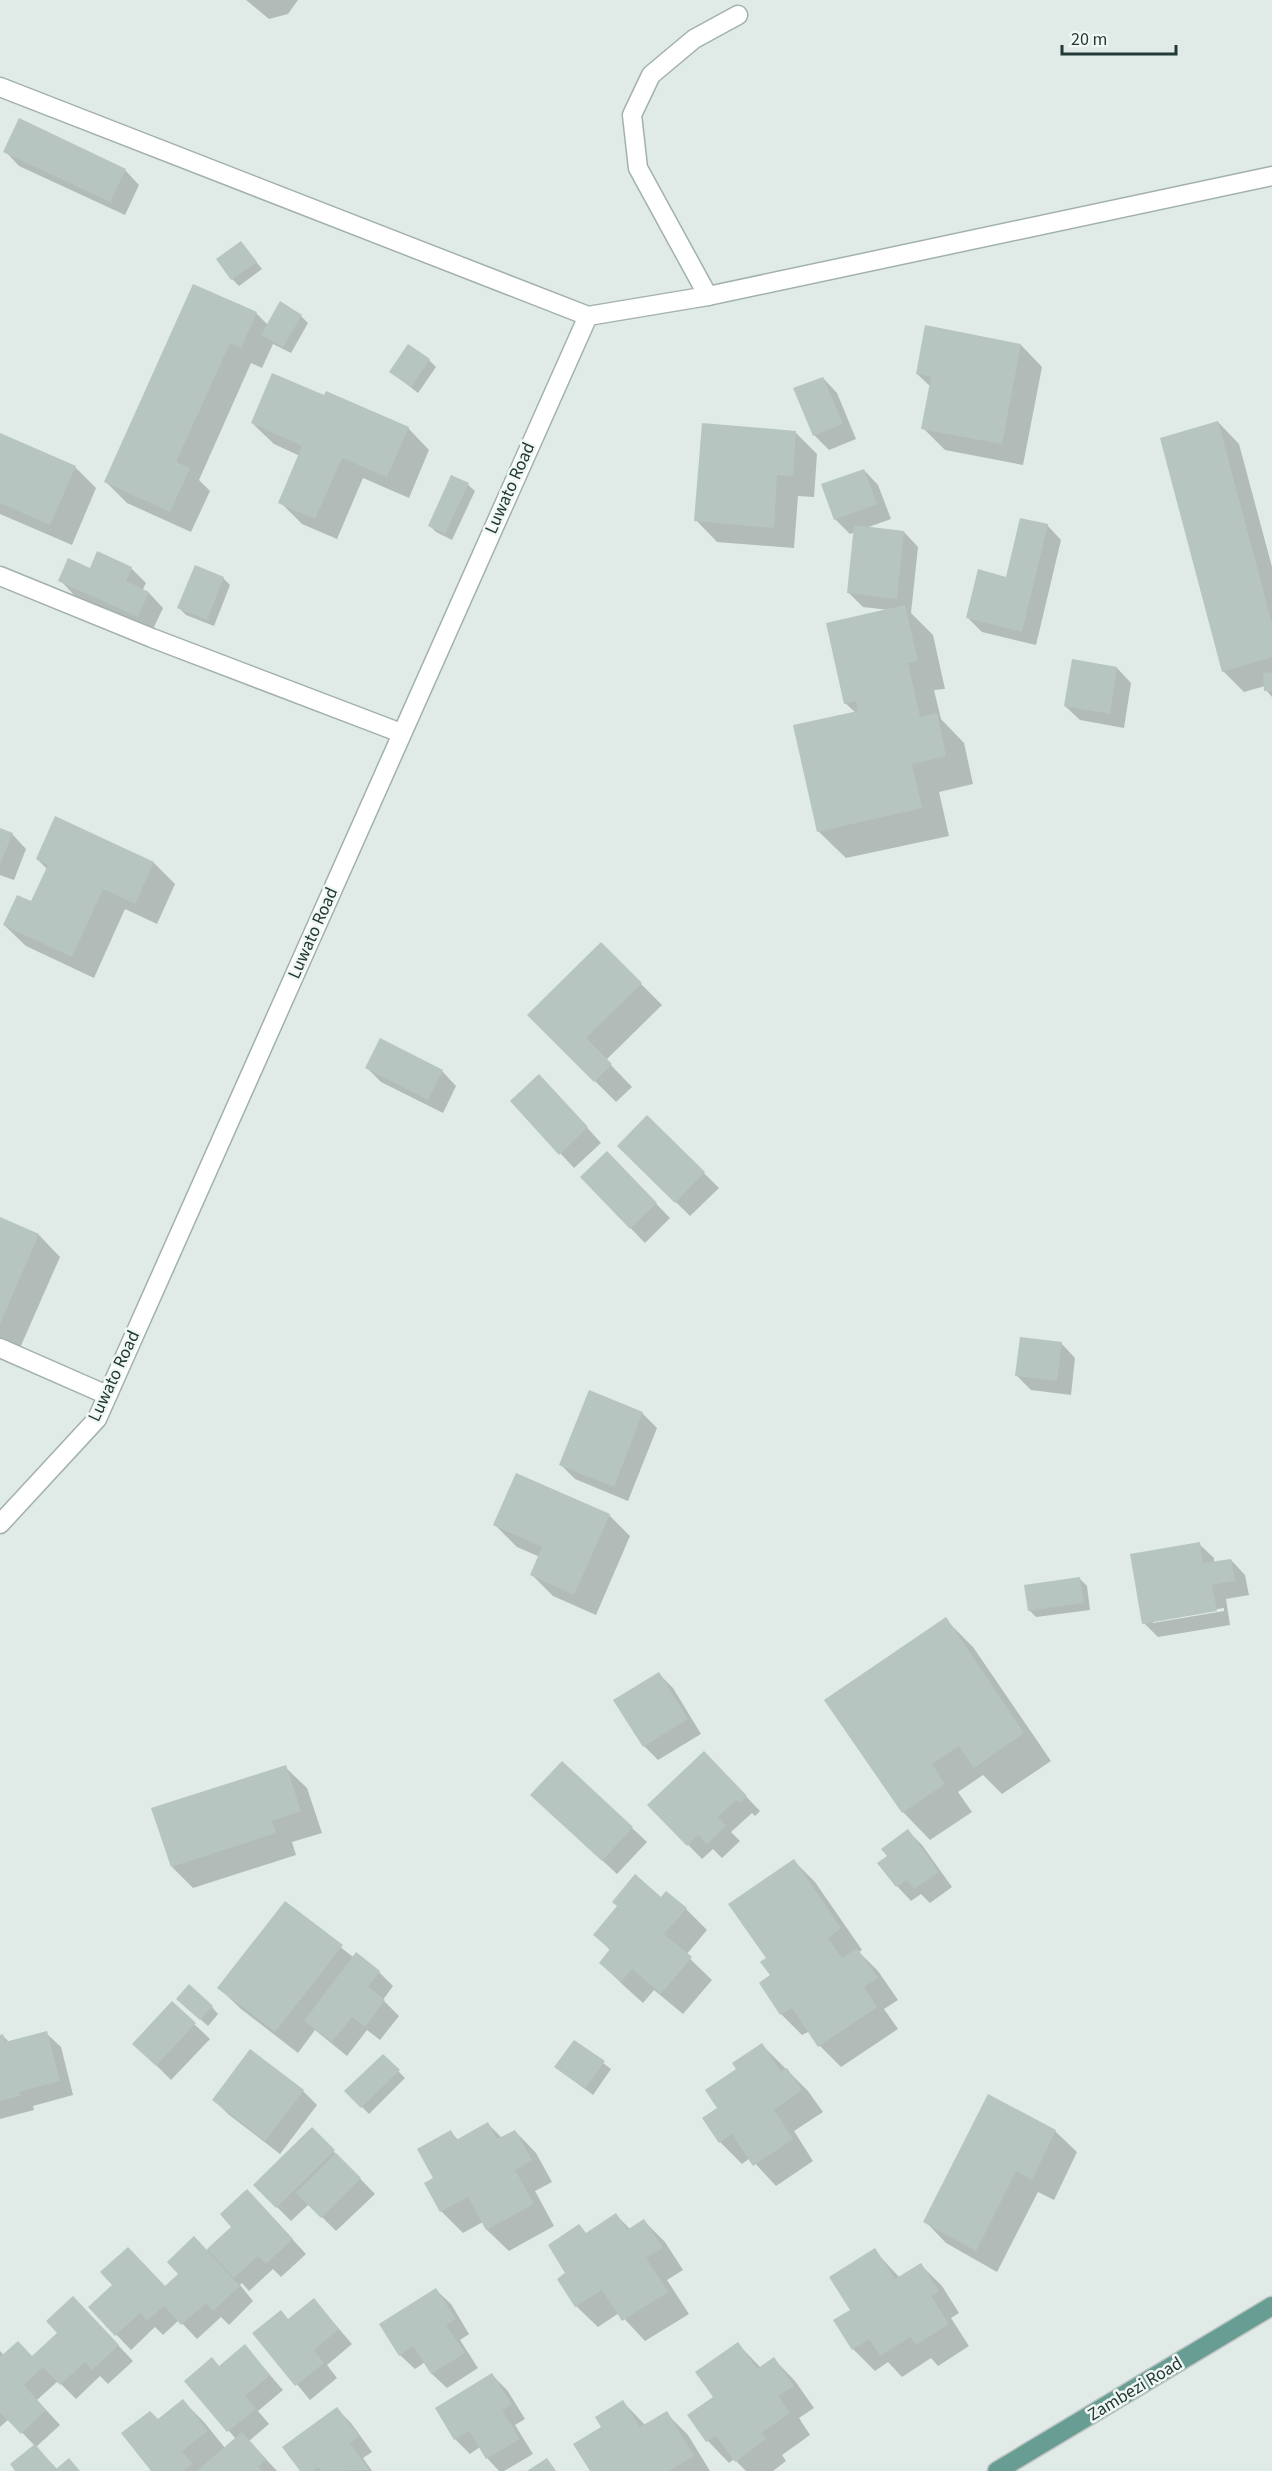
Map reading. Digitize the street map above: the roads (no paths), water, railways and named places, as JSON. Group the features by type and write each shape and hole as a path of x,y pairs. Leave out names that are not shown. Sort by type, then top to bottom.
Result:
{"main road":[{"name":"Zambezi Road","path":"998,2471 1272,2306"}],"street":[{"path":"708,296 638,168 632,115 651,75 694,39 738,15"},
{"path":"0,87 588,316 708,296 1272,176"},
{"name":"Luwato Road","path":"0,1524 97,1419 588,316"},
{"path":"0,576 152,638 402,733"},
{"path":"0,1348 107,1395"}]}
